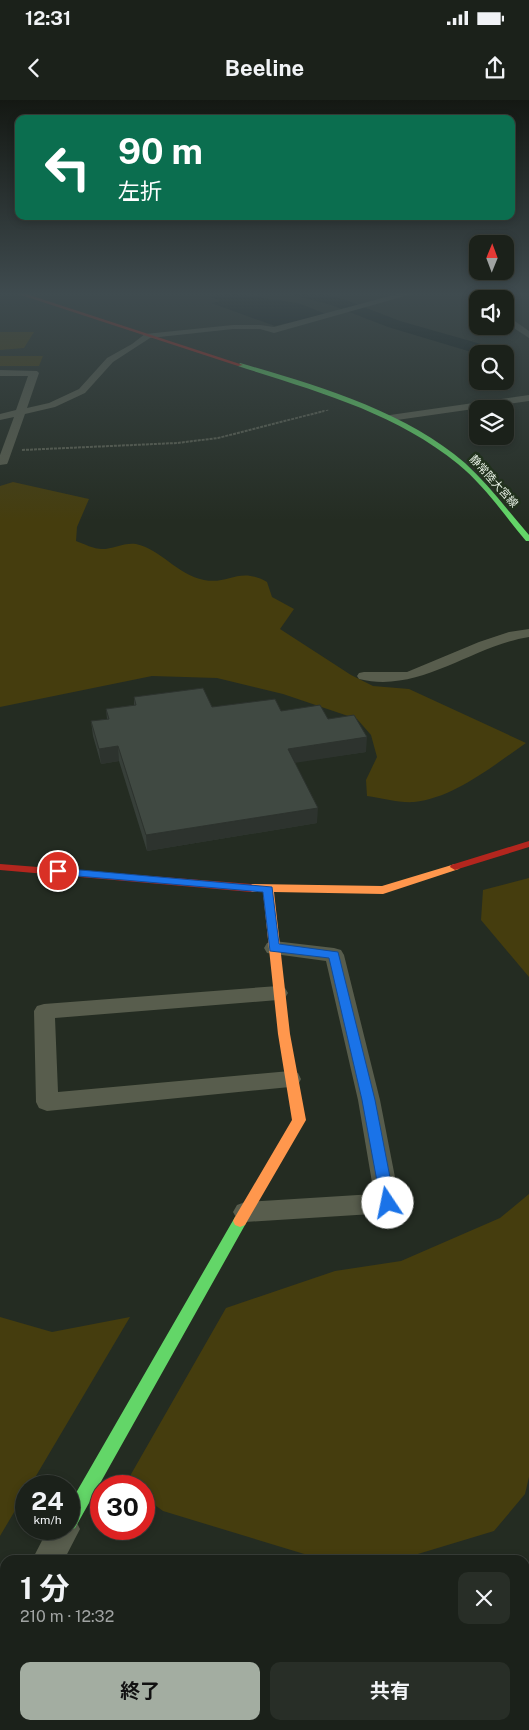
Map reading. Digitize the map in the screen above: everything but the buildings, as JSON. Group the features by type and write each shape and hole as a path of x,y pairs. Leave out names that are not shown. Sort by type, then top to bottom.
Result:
{"main road":[{"name":"静常陸大宮線","path":"247,368 355,403 390,418 437,445 461,463 529,538"},
{"path":"0,867 268,889 383,890 529,844"},
{"path":"80,1503 299,1120 290,1079 278,993 268,889"}],"street":[{"path":"0,417 52,405 82,391 103,368"},
{"path":"0,373 34,373 3,462 0,462"},
{"path":"390,418 529,398"},
{"path":"364,676 396,677 411,675 483,646 515,635 529,633"},
{"path":"245,1212 388,1203 369,1100 334,955 274,948"},
{"path":"278,993 44,1011 47,1102 290,1079"},
{"path":"50,1555 59,1540"}],"path":[{"path":"6,451 121,447 218,438 355,403"}],"shaded area":[{"path":"13,482 89,499 77,527 76,541 86,545 102,549 136,544 153,551 186,573 204,580 213,581 249,576 267,582 272,597 294,609 280,629 351,675 373,686 409,689 526,743 459,787 429,799 402,802 367,796 366,780 377,757 371,735 357,719 283,694 217,678 152,676 0,707 0,486"},
{"path":"529,878 529,977 481,920 483,890"},
{"path":"529,1194 529,1477 525,1494 494,1531 415,1555 308,1555 163,1511 155,1505 155,1475 131,1475 226,1308 335,1271 401,1261 500,1218"},
{"path":"0,1317 52,1332 130,1317 37,1475 15,1475 15,1511 0,1536"}],"traffic: fast":[{"path":"250,368 327,393 384,415 411,429 461,463 488,490 529,539"},
{"path":"80,1503 240,1221"}],"traffic: slow":[{"path":"251,888 383,890 455,867"},
{"path":"240,1221 299,1120 284,1034 268,889"}],"traffic: jam":[{"path":"455,867 529,844"},
{"path":"0,867 251,888"}],"route":[{"path":"58,871 268,889 274,948 334,955 369,1100 388,1203"}]}
